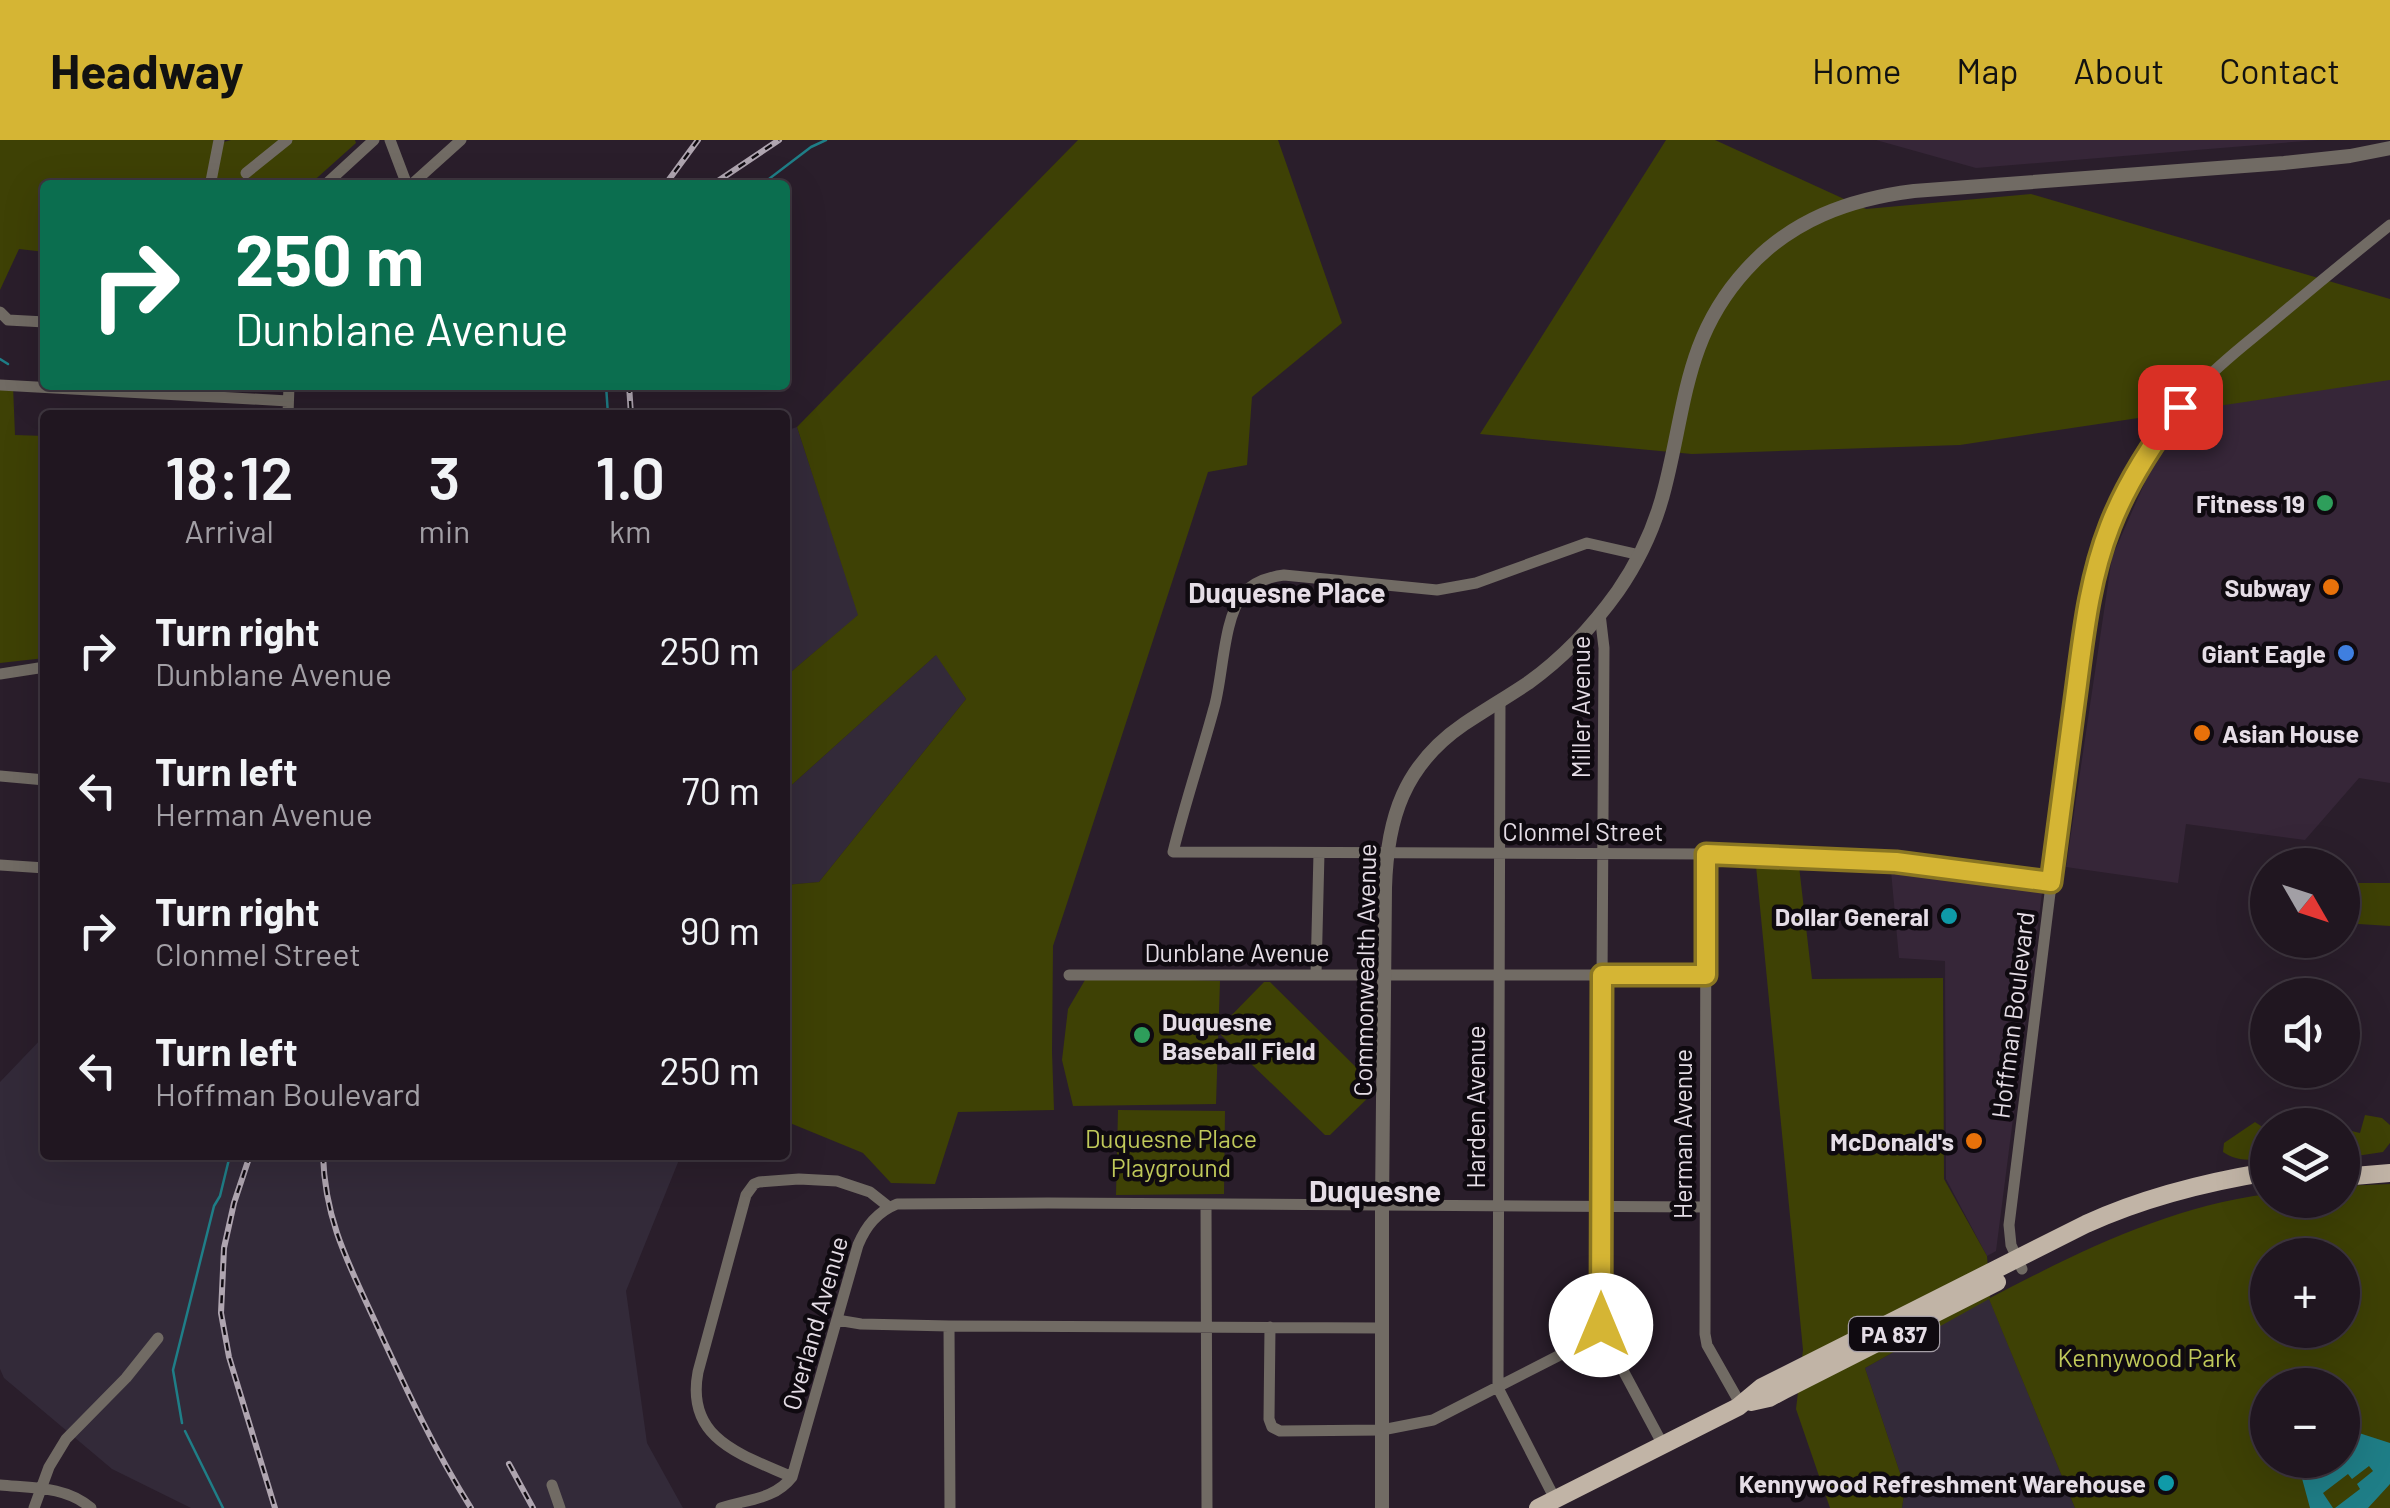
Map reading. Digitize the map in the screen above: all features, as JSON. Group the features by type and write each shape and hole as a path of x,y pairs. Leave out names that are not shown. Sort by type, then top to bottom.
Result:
{"main road":[{"path":"2360,1164 2390,1161"},
{"path":"2360,1176 2390,1173"},
{"name":"PA 837","path":"1538,1508 1741,1405 1769,1398 1781,1385 2002,1273 2097,1219 2201,1185 2250,1175"},
{"name":"PA 837","path":"2020,1263 2136,1217 2250,1188"}],"street":[{"path":"211,180 219,140"},
{"path":"246,173 286,140"},
{"path":"330,180 374,140"},
{"path":"390,140 407,180"},
{"path":"415,180 461,140"},
{"name":"Commonwealth Avenue","path":"1382,1508 1384,974 1390,832 1399,802 1420,765 1452,732 1557,660 1600,614 1640,555 1660,504 1690,370 1702,336 1728,292 1773,244 1810,220 1854,202 1914,190 2284,163 2390,148"},
{"name":"Hoffman Boulevard","path":"2020,1263 2009,1225 2086,610 2103,544 2126,489 2162,432 2198,387 2390,224"},
{"path":"0,312 8,320 40,322"},
{"path":"0,384 40,387"},
{"path":"72,390 288,408"},
{"name":"Clonmel Street","path":"1640,555 1588,542 1476,583 1437,590 1301,576 1264,579 1244,592 1234,612 1215,706 1173,852 1706,854 1896,862 2051,882"},
{"name":"Miller Avenue","path":"1600,614 1604,648 1600,1318 1604,1333 1664,1444"},
{"path":"0,674 40,668"},
{"name":"Harden Avenue","path":"1500,701 1498,1388 1555,1499"},
{"path":"0,776 40,780"},
{"path":"1316,974 1319,853"},
{"name":"Herman Avenue","path":"1706,854 1705,1334 1741,1405"},
{"path":"0,864 40,868"},
{"name":"Dunblane Avenue","path":"1069,975 1706,975"},
{"path":"721,1508 768,1496 792,1477 725,1446 710,1432 698,1401 698,1372 746,1195 759,1182 827,1179 862,1188 889,1207 914,1203 1704,1207"},
{"path":"1206,1204 1207,1508"},
{"name":"Overland Avenue","path":"792,1477 862,1236 889,1207"},
{"path":"837,1320 949,1326 1382,1328"},
{"path":"949,1326 950,1508"},
{"path":"1270,1327 1269,1418 1272,1427 1280,1431 1382,1430 1433,1420 1604,1333"},
{"path":"34,1508 66,1438 126,1378 158,1338"},
{"path":"0,1485 62,1492 87,1505"},
{"path":"552,1485 560,1508"}],"shaded area":[{"path":"1876,140 2318,140 1976,168"},
{"path":"2390,374 2390,783 2359,778 2305,840 2186,824 2178,883 2066,867 2112,557 2149,473 2170,439 2215,387"},
{"path":"797,427 859,615 790,673 790,429"},
{"path":"937,654 966,699 819,882 790,885 790,786"},
{"path":"1891,871 2042,893 1996,1251 1987,1256 1946,1179 1945,961 1899,958"},
{"path":"40,1040 40,1160 679,1160 626,1291 647,1443 683,1508 191,1508 112,1469 4,1378 0,1369 0,1082"},
{"path":"1989,1298 2075,1508 1902,1508 1905,1488 1865,1368"}],"green space":[{"path":"0,140 213,140 213,145 231,140 355,140 315,180 40,180 40,251 19,249 0,290"},
{"path":"1078,140 1278,140 1342,323 1252,397 1247,465 1208,472 1053,946 1054,1110 958,1112 935,1184 891,1183 863,1153 790,1123 790,885 819,882 966,699 936,655 790,786 790,673 858,615 797,427"},
{"path":"1666,140 1715,140 1866,209 2031,194 2390,299 2390,380 1960,445 1692,454 1480,434"},
{"path":"0,385 13,386 15,435 40,436 40,659 0,663"},
{"name":"Kennywood Park","path":"1756,866 1799,866 1812,979 1943,978 1944,1179 1987,1256 1990,1298 2090,1248 2194,1209 2250,1197 2250,1218 2360,1218 2360,1185 2390,1184 2390,1508 2075,1508 1989,1299 1865,1368 1905,1488 1902,1508 1830,1508 1796,1409 1803,1350"},
{"path":"2360,883 2390,883 2390,926 2360,924"},
{"name":"Duquesne Baseball Field","path":"1085,980 1220,981 1216,1104 1073,1106 1062,1060 1068,1009"},
{"path":"1264,982 1270,982 1375,1086 1375,1091 1330,1135 1325,1135 1221,1035 1222,1025"},
{"name":"Duquesne Place Playground","path":"1118,1110 1225,1111 1224,1194 1116,1195"},
{"path":"2365,1115 2382,1118 2390,1125 2390,1143 2383,1152 2360,1155"},
{"path":"2250,1125 2250,1160 2223,1152 2224,1143"}],"water":[{"path":"2360,1433 2390,1443 2390,1484 2368,1508 2335,1508 2360,1489 2357,1484 2373,1471 2369,1466 2360,1473"},
{"path":"2302,1478 2343,1478 2323,1493 2333,1508 2310,1508"}],"waterway":[{"path":"768,180 826,140"},
{"path":"0,359 8,364"},
{"path":"606,390 608,410"},
{"path":"182,1423 173,1370 229,1160"},
{"path":"185,1431 223,1508"}],"railway":[{"path":"669,180 698,140"},
{"path":"719,180 779,140"},
{"path":"629,390 631,410"},
{"path":"248,1160 224,1248 221,1313 229,1357 275,1508"},
{"path":"323,1160 334,1224 350,1266 400,1376 471,1508"},
{"path":"509,1464 533,1508"}],"place":[{"name":"Fitness 19","path":"2325,503"},
{"name":"Subway","path":"2331,587"},
{"name":"Giant Eagle","path":"2346,653"},
{"name":"Asian House","path":"2202,733"},
{"name":"Dollar General","path":"1949,916"},
{"name":"Duquesne Baseball Field","path":"1142,1035"},
{"name":"McDonald's","path":"1974,1141"},
{"name":"Kennywood Refreshment Warehouse","path":"2166,1483"}],"district":[{"name":"Duquesne Place","path":"1287,592"},
{"name":"Duquesne","path":"1375,1190"}],"route":[{"path":"1601,1325 1602,975 1706,975 1706,854 1896,862 2051,882 2082,634 2097,564 2126,489 2180,407"}]}
